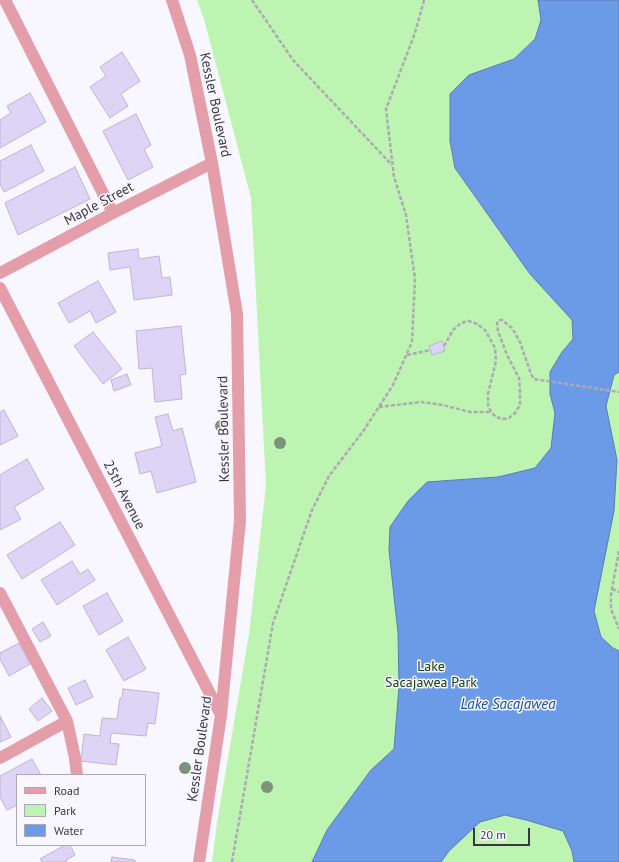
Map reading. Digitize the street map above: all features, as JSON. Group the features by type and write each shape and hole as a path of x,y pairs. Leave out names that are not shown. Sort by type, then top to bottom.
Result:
{"street":[{"path":"4,0 113,213"},
{"name":"Kessler Boulevard","path":"172,0 190,54 212,163 237,314 240,521 221,715 199,862"},
{"name":"Maple Street","path":"0,273 113,213 212,163"},
{"name":"25th Avenue","path":"0,288 221,715"},
{"path":"0,593 67,721 77,774"},
{"path":"0,758 67,721"}],"path":[{"path":"252,0 293,60 392,166"},
{"path":"232,862 273,623 312,510 329,476 364,430 393,385 412,342 416,280 406,215 392,166 386,109 415,33 424,0"},
{"path":"444,346 453,330 462,323 469,321 477,324 485,330 495,348 496,360 488,394 488,405 491,412 496,417 503,419 509,418 515,413 520,405 519,378 507,355 498,331 497,323 499,320 502,320 512,328 520,342 531,374 534,378 618,392"},
{"path":"407,355 431,350"},
{"path":"379,408 421,402 443,405 470,412 491,412"},
{"path":"619,551 612,589 611,609 619,629"},
{"path":"612,589 619,592"}],"green space":[{"name":"Lake Sacajawea Park","path":"197,0 619,0 619,862 212,862 217,823 249,634 266,486 251,198 204,19"}],"water":[{"name":"Lake Sacajawea","path":"538,0 619,0 619,372 614,375 606,406 617,460 614,511 594,611 601,637 613,648 619,651 619,862 574,862 572,851 563,831 505,815 480,822 449,851 441,862 312,862 327,830 371,770 394,749 399,686 398,633 389,550 390,527 408,501 427,482 498,477 535,468 551,448 555,413 550,394 550,372 562,352 573,339 572,320 530,274 455,168 450,141 450,94 469,75 514,59 535,39 541,20"}],"building":[{"path":"122,52 140,81 121,94 128,106 110,118 90,87 106,76 100,67"},
{"path":"30,93 46,122 0,148 0,120 11,113 7,106"},
{"path":"136,114 151,145 144,149 153,167 128,180 103,131"},
{"path":"31,145 44,171 4,192 0,184 0,161"},
{"path":"75,167 90,199 18,235 5,203"},
{"path":"138,249 139,259 159,256 162,278 170,277 172,295 134,300 130,267 110,270 108,253"},
{"path":"98,281 116,312 96,323 90,311 69,323 58,303"},
{"path":"181,326 186,374 180,375 182,399 155,402 152,368 139,369 136,331"},
{"path":"93,332 122,369 103,384 74,346"},
{"path":"442,341 445,351 432,355 429,346"},
{"path":"127,374 131,385 114,391 111,380"},
{"path":"4,410 18,436 0,445 0,412"},
{"path":"168,414 173,431 182,428 196,482 157,493 151,471 140,474 135,453 162,446 155,417"},
{"path":"27,459 44,489 14,507 21,519 0,530 0,475"},
{"path":"60,522 75,545 22,579 7,555"},
{"path":"72,561 80,574 88,569 95,580 57,605 41,580"},
{"path":"107,593 123,621 99,635 83,606"},
{"path":"43,622 51,636 40,642 32,629"},
{"path":"128,637 146,669 124,681 106,650"},
{"path":"19,643 30,664 9,676 0,659 0,653"},
{"path":"85,680 93,697 76,705 68,688"},
{"path":"123,689 159,693 155,724 148,723 146,736 111,733 110,743 119,744 116,765 81,761 84,734 100,736 102,718 117,719"},
{"path":"42,698 52,711 38,721 29,709"},
{"path":"0,716 11,737 0,742"},
{"path":"32,759 40,774 16,774 16,806 7,810 0,797 0,776"},
{"path":"63,846 70,846 75,855 66,860 67,862 42,862 40,859"},
{"path":"112,857 135,860 135,862 111,862"}]}
